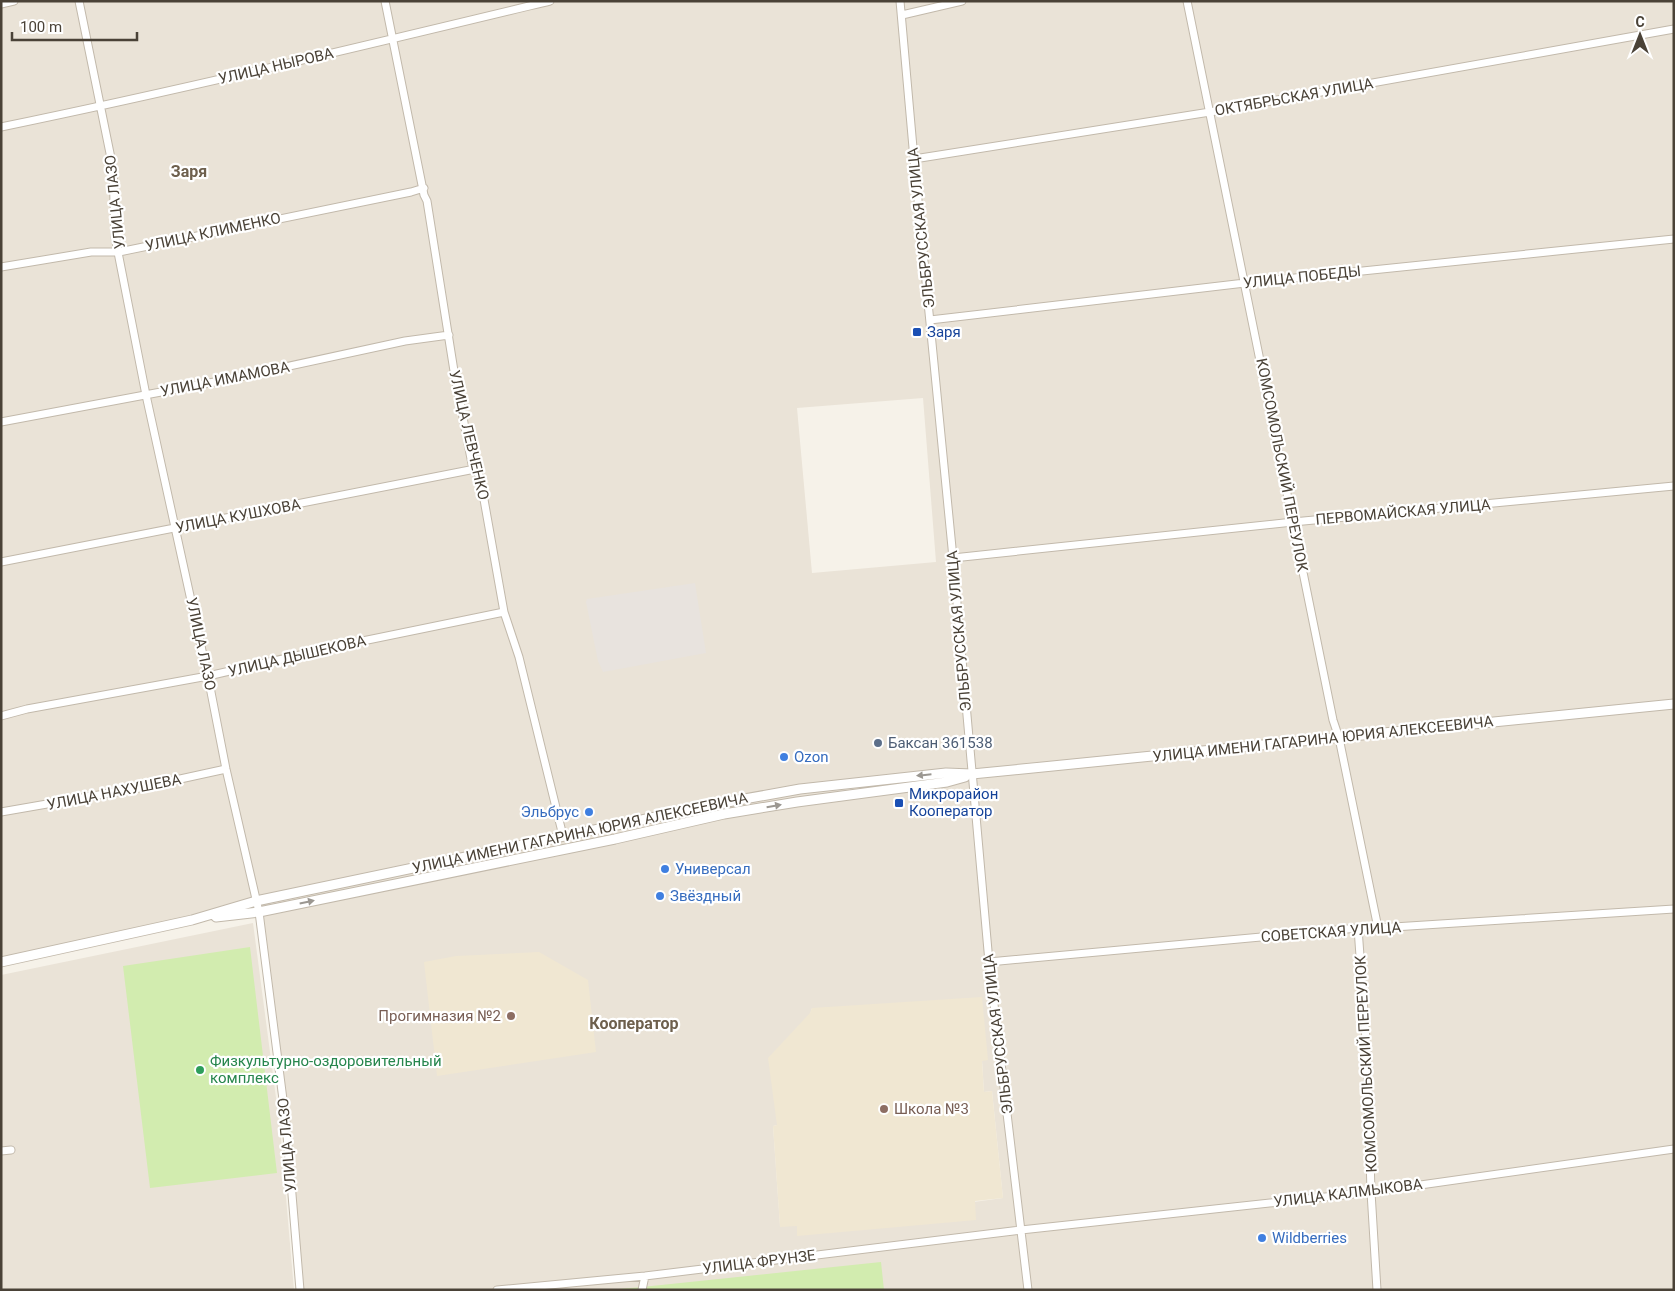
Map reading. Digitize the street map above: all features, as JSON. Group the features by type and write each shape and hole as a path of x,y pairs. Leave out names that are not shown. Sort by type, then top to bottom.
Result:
{"street":[{"path":"1,4 14,1"},
{"name":"УЛИЦА ЛАЗО","path":"79,1 113,168 115,236 146,395 259,912 286,1123 300,1290"},
{"name":"УЛИЦА ЛЕВЧЕНКО","path":"385,1 424,188 472,464 480,477 504,612 519,658 563,836"},
{"name":"УЛИЦА НЫРОВА","path":"1,127 393,39 550,1"},
{"name":"ЭЛЬБРУССКАЯ УЛИЦА","path":"900,1 989,962 1028,1290"},
{"path":"902,15 962,1"},
{"name":"КОМСОМОЛЬСКИЙ ПЕРЕУЛОК","path":"1187,1 1333,720 1339,738 1378,928"},
{"name":"ОКТЯБРЬСКАЯ УЛИЦА","path":"914,160 1210,112 1674,29"},
{"name":"УЛИЦА КЛИМЕНКО","path":"1,267 91,252 119,252 424,188"},
{"name":"УЛИЦА ПОБЕДЫ","path":"930,320 1245,283 1674,239"},
{"name":"УЛИЦА ИМАМОВА","path":"1,422 235,378 405,342 449,335"},
{"name":"УЛИЦА КУШХОВА","path":"1,562 475,469"},
{"name":"ПЕРВОМАЙСКАЯ УЛИЦА","path":"953,558 1293,522 1674,486"},
{"name":"УЛИЦА ДЫШЕКОВА","path":"1,716 27,709 208,676 366,640 504,612"},
{"name":"УЛИЦА ИМЕНИ ГАГАРИНА ЮРИЯ АЛЕКСЕЕВИЧА","path":"1,962 192,920 256,901 722,803 796,790 946,773 972,774 1674,704"},
{"name":"УЛИЦА НАХУШЕВА","path":"1,812 139,788 226,768"},
{"name":"УЛИЦА ИМЕНИ ГАГАРИНА ЮРИЯ АЛЕКСЕЕВИЧА","path":"192,920 259,912 615,839 724,814 797,802 947,782 972,774"},
{"name":"СОВЕТСКАЯ УЛИЦА","path":"989,962 1358,928 1674,909"},
{"name":"КОМСОМОЛЬСКИЙ ПЕРЕУЛОК","path":"1358,928 1367,1054 1371,1192 1377,1290"},
{"path":"1,1151 11,1150"},
{"name":"УЛИЦА КАЛМЫКОВА","path":"1022,1230 1371,1192 1674,1150"},
{"name":"УЛИЦА ФРУНЗЕ","path":"496,1290 645,1276 1022,1230"},
{"path":"642,1290 645,1276"}],"shaded area":[{"path":"1,1 1674,1 1674,1290 300,1290 286,1123 259,912 192,920 1,962","holes":["923,398 936,562 812,573 797,408","812,1008 988,1060 982,1060 984,1092 992,1091 1003,1198 797,1226 780,1226 773,1126 777,1125"]},
{"path":"695,583 706,653 603,672 598,661 586,602 587,599"},
{"path":"253,923 280,1128 294,1290 1,1290 1,975"},
{"name":"Прогимназия №2","path":"539,952 588,980 596,1052 437,1076 424,962 456,956"},
{"name":"Школа №3","path":"982,997 988,1060 982,1061 984,1092 992,1091 1003,1198 975,1201 976,1220 797,1236 797,1226 780,1227 773,1126 777,1125 768,1058 810,1013 812,1008"}],"green space":[{"name":"Физкультурно-оздоровительный комплекс","path":"250,947 277,1173 150,1188 123,966"},
{"path":"881,1262 884,1290 607,1290 642,1287"}],"place":[{"name":"Заря","path":"917,332"},
{"name":"Баксан 361538","path":"878,743"},
{"name":"Ozon","path":"784,757"},
{"name":"Микрорайон Кооператор","path":"899,803"},
{"name":"Эльбрус","path":"589,812"},
{"name":"Универсал","path":"665,869"},
{"name":"Звёздный","path":"660,896"},
{"name":"Прогимназия №2","path":"511,1016"},
{"name":"Физкультурно-оздоровительный комплекс","path":"200,1070"},
{"name":"Школа №3","path":"884,1109"},
{"name":"Wildberries","path":"1262,1238"}],"district":[{"name":"Заря","path":"189,171"},
{"name":"Кооператор","path":"634,1023"}]}
